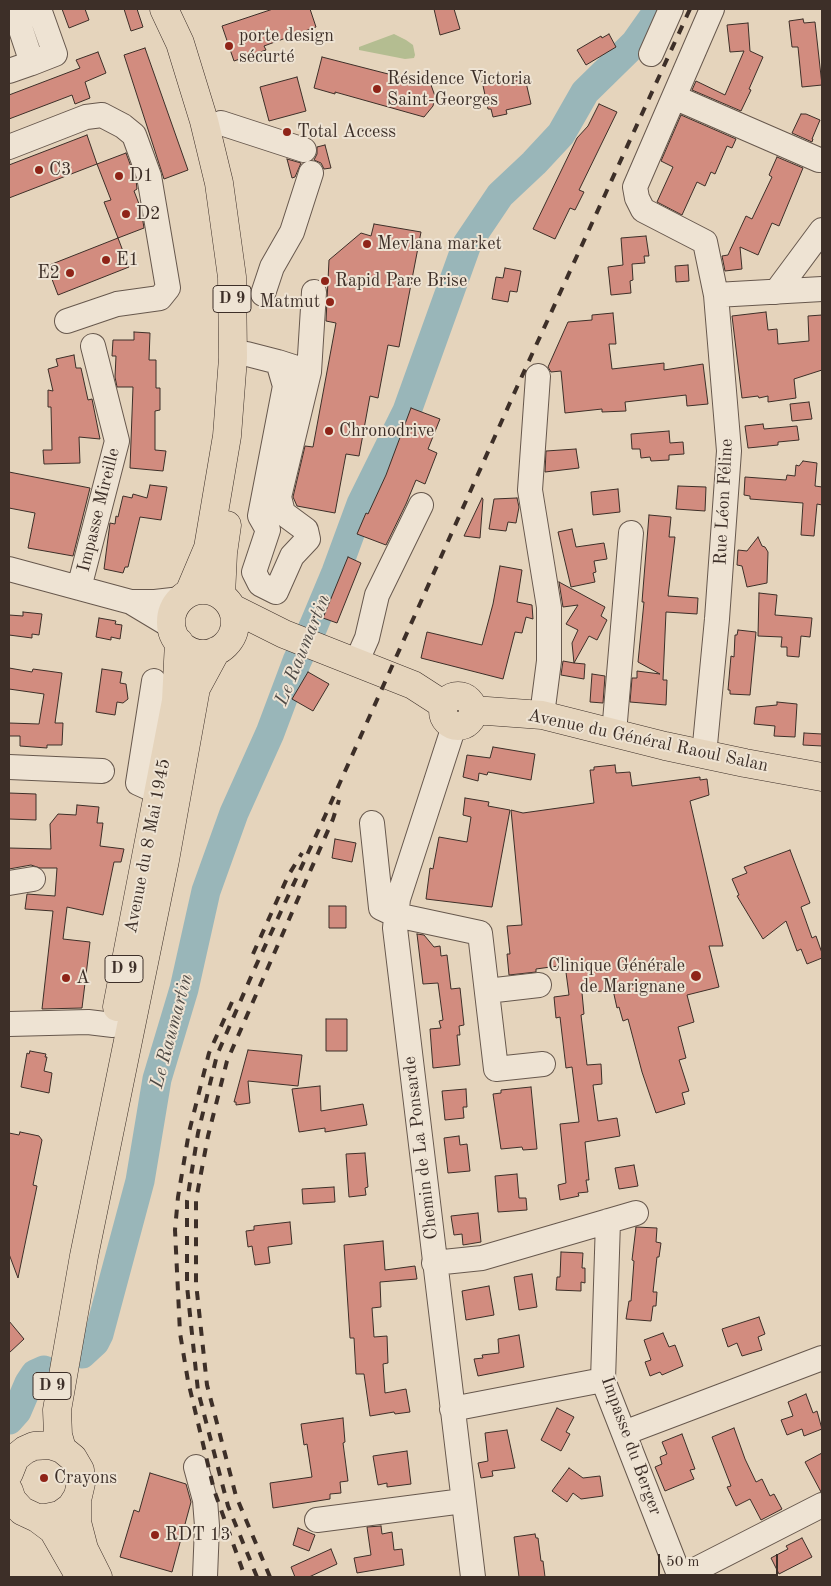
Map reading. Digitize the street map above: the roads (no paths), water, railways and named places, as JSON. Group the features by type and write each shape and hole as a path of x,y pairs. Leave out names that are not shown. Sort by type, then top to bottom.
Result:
{"main road":[{"name":"D 9","path":"164,9 180,43 204,120 219,183 232,278 233,358 227,436 208,548 185,596"},
{"name":"D 9","path":"180,9 209,82 221,123 241,218 247,279 248,354 244,415 223,553 226,602"},
{"path":"222,647 234,631 235,625 226,602 206,590 185,596 175,607 172,617 175,634 185,648 194,652 207,653 270,634 298,640"},
{"name":"Avenue du Général Raoul Salan","path":"226,602 298,640 412,685 457,714 542,715 704,755 822,777"},
{"name":"Avenue du 8 Mai 1945","path":"84,1256 88,1154 176,701 175,634"},
{"name":"Avenue du 8 Mai 1945","path":"62,1449 58,1435 57,1410 72,1324 84,1256 162,879 196,688 222,647"},
{"name":"Avenue du 8 Mai 1945","path":"16,1460 72,1324"},
{"path":"16,1460 39,1445 50,1445 62,1449 73,1458 80,1470 81,1484 77,1499 77,1522 84,1548 98,1577"},
{"path":"18,1505 46,1518 60,1515 71,1507 77,1499"},
{"path":"18,1505 53,1530 80,1577"}],"street":[{"path":"14,9 32,63"},
{"path":"9,71 55,54 39,9"},
{"path":"651,54 671,9"},
{"path":"712,9 674,97 819,160"},
{"name":"Rue Léon Féline","path":"674,97 635,187 637,198 644,210 705,242 716,295 729,451 717,619 704,755"},
{"path":"9,147 86,117 102,115 123,126 134,135 149,176 168,288 160,298 117,304 67,321"},
{"path":"221,123 304,150"},
{"path":"263,294 272,267 292,232 311,173"},
{"path":"776,292 822,230"},
{"path":"716,295 822,289"},
{"path":"229,517 252,513 260,516 268,530 254,572 260,584 276,592 292,556 308,539 306,530 282,513 279,498 309,372 314,292"},
{"name":"Impasse Mireille","path":"79,588 117,441 93,346"},
{"path":"248,354 309,372"},
{"path":"260,516 285,386 278,362"},
{"path":"538,376 530,490 549,607 549,661 542,715"},
{"path":"356,663 367,638 377,595 421,505"},
{"path":"614,733 631,533"},
{"path":"9,570 131,602 155,602 185,596"},
{"path":"131,602 175,634"},
{"path":"154,681 138,782 158,792"},
{"name":"Chemin de La Ponsarde","path":"457,714 401,890 394,928 473,1577"},
{"path":"9,767 102,771"},
{"path":"372,823 381,908 396,915 480,933 496,1069 543,1064"},
{"path":"9,883 33,879"},
{"path":"487,991 539,986"},
{"path":"9,1024 88,1022 113,1025"},
{"path":"434,1263 482,1258 636,1213"},
{"name":"Impasse du Berger","path":"608,1221 603,1380 680,1577"},
{"path":"624,1433 822,1358"},
{"path":"452,1409 603,1380"},
{"path":"196,1467 205,1500 207,1526 205,1577"},
{"path":"317,1520 463,1501"},
{"path":"680,1577 822,1505"}],"waterway":[{"name":"Le Raumartin","path":"82,1354 95,1342 99,1334 140,1181 157,1079 184,989 206,891 234,813 270,733 297,661 336,572 361,504 407,411 467,244 500,195 561,134 585,92 635,43 659,9"},
{"name":"Le Raumartin","path":"9,1420 17,1411 35,1374 44,1370"}],"railway":[{"path":"257,1577 228,1506 198,1391 187,1286 187,1201 198,1133 217,1055 517,387 690,9"},
{"path":"270,1577 236,1496 207,1385 196,1283 196,1200 208,1136 227,1061 333,819 339,800"},
{"path":"253,954 288,876 302,853"},
{"path":"232,1002 209,1053 189,1132 178,1197 175,1230 180,1333 188,1381 214,1490 245,1577"}],"place":[{"name":"porte design sécurté","path":"229,46"},
{"name":"Résidence Victoria Saint-Georges","path":"377,89"},
{"name":"Total Access","path":"287,132"},
{"name":"C3","path":"39,170"},
{"name":"D1","path":"119,176"},
{"name":"D2","path":"126,214"},
{"name":"Mevlana market","path":"367,244"},
{"name":"E1","path":"106,260"},
{"name":"E2","path":"70,273"},
{"name":"Rapid Pare Brise","path":"325,281"},
{"name":"Matmut","path":"330,302"},
{"name":"Chronodrive","path":"329,431"},
{"name":"Clinique Générale de Marignane","path":"696,976"},
{"name":"A","path":"66,978"},
{"name":"Crayons","path":"44,1478"},
{"name":"RDT 13","path":"155,1535"}]}
